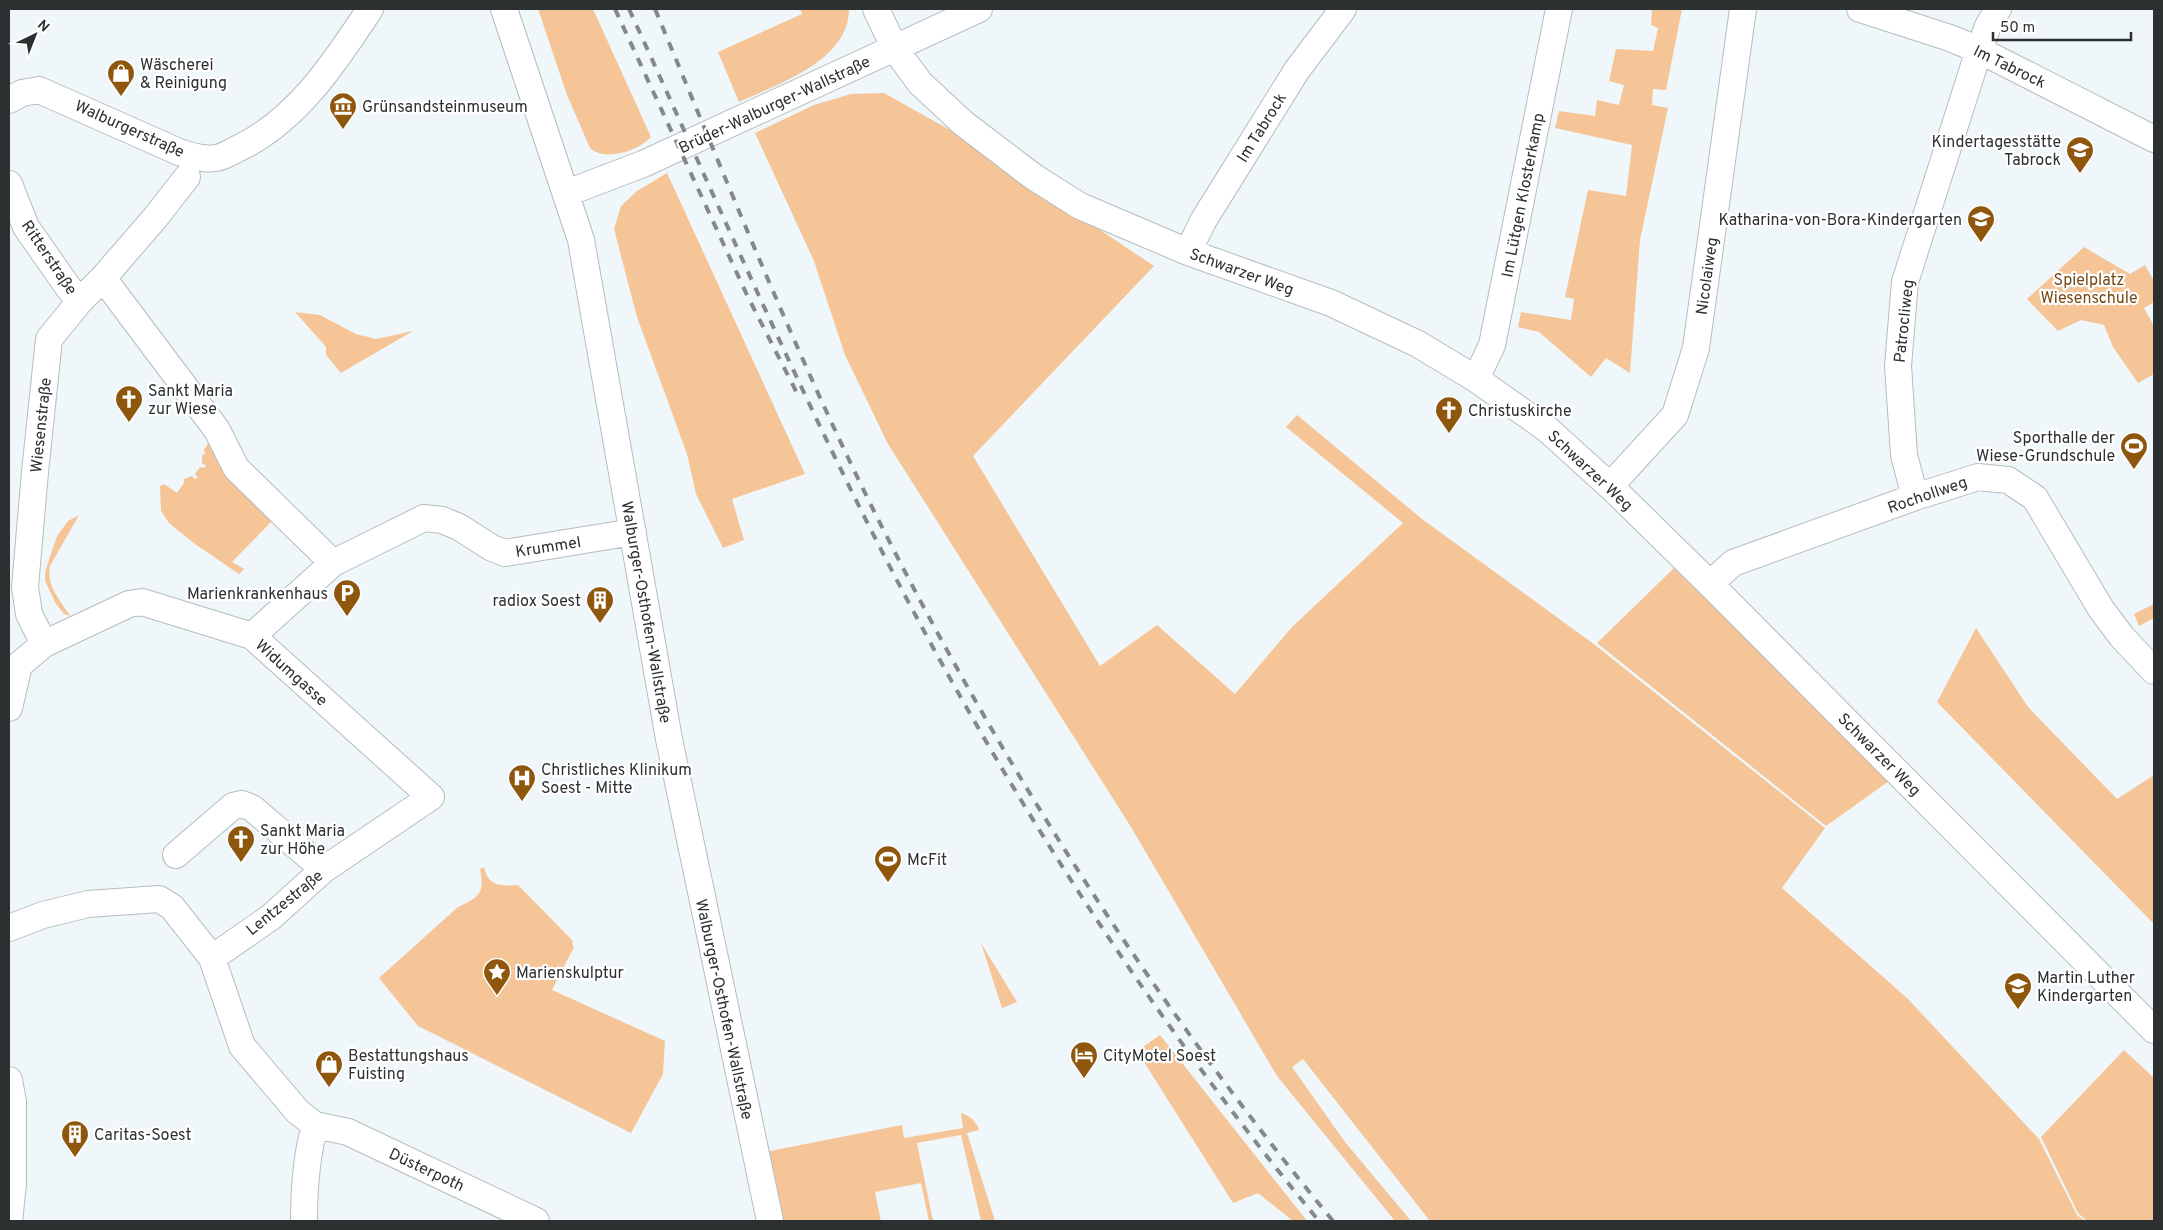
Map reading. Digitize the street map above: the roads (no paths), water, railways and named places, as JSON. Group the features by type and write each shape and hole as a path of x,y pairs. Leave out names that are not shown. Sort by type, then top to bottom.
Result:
{"street":[{"name":"Walburgerstraße","path":"9,100 22,93 39,90 179,152 201,159 218,158 251,143 279,121 313,88 370,9"},
{"name":"Walburger-Osthofen-Wallstraße","path":"504,9 567,193 585,261 671,749 770,1221"},
{"name":"Schwarzer Weg","path":"876,9 894,49 920,83 963,123 1034,177 1080,206 1188,252 1331,303 1418,344 1476,379 1547,429 1610,486 1710,584 2154,1030"},
{"name":"Brüder-Walburger-Wallstraße","path":"567,193 643,164 979,9"},
{"name":"Im Tabrock","path":"1188,252 1203,221 1296,70 1343,9"},
{"name":"Im Lütgen Klosterkamp","path":"1476,379 1492,346 1559,9"},
{"name":"Nicolaiweg","path":"1610,486 1675,415 1696,348 1743,9"},
{"name":"Im Tabrock","path":"1860,9 1950,38 1979,50 2154,139"},
{"name":"Patrocliweg","path":"1915,497 1904,455 1898,366 1905,282 1979,50 1988,26 1998,9"},
{"name":"Wiesenstraße","path":"44,644 29,614 25,587 49,339 80,301 103,278 176,193 187,177"},
{"name":"Ritterstraße","path":"9,184 26,227 68,288 80,301"},
{"path":"103,278 217,430 236,468 333,563"},
{"name":"Rochollweg","path":"1710,584 1733,563 1915,497 1978,477 2008,480 2035,498 2101,609 2122,637 2154,671"},
{"name":"Krummel","path":"252,636 333,563 424,518 442,520 459,527 492,548 505,553 633,532"},
{"name":"Widumgasse","path":"44,644 129,604 142,602 252,636 431,797"},
{"path":"9,708 19,666 44,644"},
{"name":"Lentzestraße","path":"212,958 271,917 323,870 431,797"},
{"path":"176,856 233,806 242,804 252,808 323,870"},
{"path":"9,928 43,915 88,904 159,899 172,907 212,958 242,1046 298,1112 315,1125 309,1148 304,1185 304,1221"},
{"path":"9,1080 13,1102 13,1184 9,1221"},
{"name":"Düsterpoth","path":"315,1125 348,1132 536,1221"}],"railway":[{"path":"615,9 747,295 800,399"},
{"path":"629,9 829,446 946,672 993,754 1043,835 1147,994 1202,1071 1319,1221"},
{"path":"655,9 791,332 849,460 928,615 1032,796 1087,884 1145,971 1205,1056 1333,1221"}],"place":[{"name":"Wäscherei & Reinigung","path":"121,97"},
{"name":"Grünsandsteinmuseum","path":"343,130"},
{"name":"Kindertagesstätte Tabrock","path":"2080,174"},
{"name":"Katharina-von-Bora-Kindergarten","path":"1981,243"},
{"name":"Sankt Maria zur Wiese","path":"129,423"},
{"name":"Christuskirche","path":"1449,434"},
{"name":"Sporthalle der Wiese-Grundschule","path":"2134,470"},
{"name":"Marienkrankenhaus","path":"347,617"},
{"name":"radiox Soest","path":"600,624"},
{"name":"Christliches Klinikum Soest - Mitte","path":"522,802"},
{"name":"Sankt Maria zur Höhe","path":"241,863"},
{"name":"McFit","path":"888,883"},
{"name":"Marienskulptur","path":"497,996"},
{"name":"Martin Luther Kindergarten","path":"2018,1010"},
{"name":"CityMotel Soest","path":"1084,1079"},
{"name":"Bestattungshaus Fuisting","path":"329,1088"},
{"name":"Caritas-Soest","path":"75,1158"}],"park label":[{"name":"Spielplatz Wiesenschule","path":"2089,288"}]}
